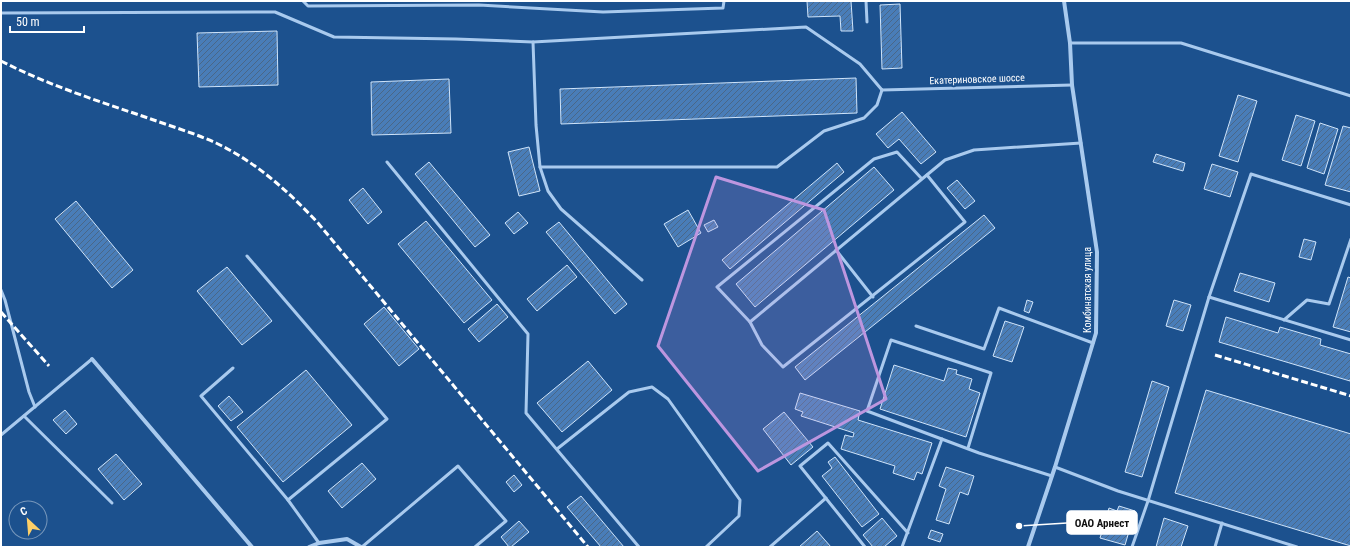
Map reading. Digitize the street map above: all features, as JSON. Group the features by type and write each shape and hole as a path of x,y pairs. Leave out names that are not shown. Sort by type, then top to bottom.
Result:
{"street":[{"name":"Комбинатская улица","path":"1028,547 1055,467 1096,333 1097,252 1072,85 1070,43 1064,1"},
{"path":"92,359 252,547"},
{"path":"309,547 319,543 347,539 362,547"}],"lane":[{"path":"303,1 308,6 479,5 603,12 723,8 724,1"},
{"path":"866,1 867,22"},
{"path":"1,13 275,12 334,37 533,42 806,27 860,64 882,90 877,105 864,118 824,131 777,167 540,167"},
{"path":"533,42 536,125 540,167 548,191 561,209 642,280"},
{"path":"1070,43 1181,43 1351,96"},
{"name":"Екатериновское шоссе","path":"882,90 1072,85"},
{"path":"750,322 945,160 974,150 1081,143"},
{"path":"922,179 896,152 874,159 717,287 750,322 762,345 782,367 873,297 965,222 927,175"},
{"path":"387,162 528,334 526,413 639,547"},
{"path":"1132,547 1148,501 1209,298 1251,174 1351,205"},
{"path":"1284,320 1307,300 1329,304 1351,240"},
{"path":"836,250 873,297"},
{"path":"247,256 387,419 288,500"},
{"path":"1,290 5,300 29,392 35,407"},
{"path":"1209,298 1351,340"},
{"path":"916,326 984,349 999,308 1093,343"},
{"path":"968,448 991,373 891,340 867,411 968,448 1052,476"},
{"path":"1,435 92,359"},
{"path":"234,368 201,396 288,500 319,543"},
{"path":"557,449 629,392 652,387 668,399 740,500 739,516 706,547"},
{"path":"24,416 112,503"},
{"path":"902,547 942,438"},
{"path":"865,547 800,466 828,444 908,533"},
{"path":"362,547 458,466 506,521 475,547"},
{"path":"1055,467 1148,501 1297,547"},
{"path":"770,547 826,498"},
{"path":"1215,547 1222,523"}],"highlighted area":[{"path":"716,177 824,210 886,399 758,471 658,346"}],"building":[{"path":"807,1 851,1 853,31 841,31 840,16 808,17"},
{"path":"900,4 902,68 882,69 880,5"},
{"path":"277,31 278,85 199,87 197,33"},
{"path":"856,78 857,113 561,124 560,89"},
{"path":"449,79 451,133 372,135 371,82"},
{"path":"1238,95 1257,101 1238,162 1219,156"},
{"path":"902,112 936,152 921,164 899,139 888,148 876,134"},
{"path":"1296,115 1315,121 1301,166 1282,160"},
{"path":"1320,123 1338,129 1324,174 1307,168"},
{"path":"1343,126 1351,128 1351,192 1325,185"},
{"path":"529,147 540,191 519,196 508,152"},
{"path":"1156,154 1185,163 1183,171 1153,162"},
{"path":"429,162 490,235 475,247 415,174"},
{"path":"837,163 844,172 730,269 722,260"},
{"path":"1212,164 1238,172 1230,197 1204,189"},
{"path":"874,167 894,190 755,307 736,284"},
{"path":"957,180 975,201 965,209 947,188"},
{"path":"363,188 382,212 368,224 349,200"},
{"path":"76,201 133,270 112,288 55,219"},
{"path":"688,210 701,233 678,247 664,224"},
{"path":"518,212 528,223 514,234 505,223"},
{"path":"984,215 995,228 805,380 795,367"},
{"path":"714,220 718,227 708,232 704,225"},
{"path":"426,221 492,300 464,323 398,244"},
{"path":"559,222 627,304 615,314 546,232"},
{"path":"1304,239 1316,242 1311,260 1299,257"},
{"path":"567,265 577,277 537,311 527,299"},
{"path":"227,267 272,321 242,345 197,291"},
{"path":"1240,273 1275,283 1269,302 1234,291"},
{"path":"1348,277 1351,278 1351,332 1333,327"},
{"path":"1027,300 1033,302 1029,313 1024,311"},
{"path":"1174,300 1191,305 1183,331 1166,326"},
{"path":"497,304 508,317 479,342 468,329"},
{"path":"384,307 419,349 399,366 364,324"},
{"path":"1226,317 1278,333 1280,327 1321,339 1320,345 1351,354 1350,381 1219,342"},
{"path":"1005,321 1024,327 1012,362 993,356"},
{"path":"588,361 612,390 562,432 537,403"},
{"path":"894,365 944,381 948,368 957,370 956,374 972,379 969,389 980,393 966,437 880,409"},
{"path":"306,370 352,425 283,482 237,427"},
{"path":"1152,381 1169,387 1142,477 1125,472"},
{"path":"1206,390 1351,434 1351,546 1175,493"},
{"path":"800,393 860,411 858,420 932,443 922,474 917,472 914,480 893,473 895,466 841,449 845,435 853,437 854,433 801,416 803,412 795,409"},
{"path":"229,396 243,412 231,421 218,406"},
{"path":"65,410 77,424 66,434 53,420"},
{"path":"784,412 813,447 791,465 763,429"},
{"path":"116,454 142,484 124,500 98,469"},
{"path":"835,457 879,514 862,527 822,476 832,468 828,462"},
{"path":"362,463 376,479 342,508 328,491"},
{"path":"946,467 974,476 968,495 960,492 949,524 936,520 946,489 939,486"},
{"path":"514,475 522,485 514,492 506,482"},
{"path":"581,496 624,547 601,547 567,507"},
{"path":"1119,506 1135,511 1125,545 1100,538 1109,508 1117,511"},
{"path":"882,518 897,536 884,547 873,547 863,535"},
{"path":"1164,518 1188,526 1181,547 1156,547"},
{"path":"519,521 529,532 509,547 501,537"},
{"path":"931,530 943,534 940,542 928,538"},
{"path":"817,531 831,547 799,547"}],"railway":[{"path":"1,61 37,78 73,92 216,143 245,159 271,178 318,223 588,547"},
{"path":"1,312 49,366"},
{"path":"1215,355 1351,396"}],"place":[{"name":"ОАО Арнест","path":"1019,526"}]}
